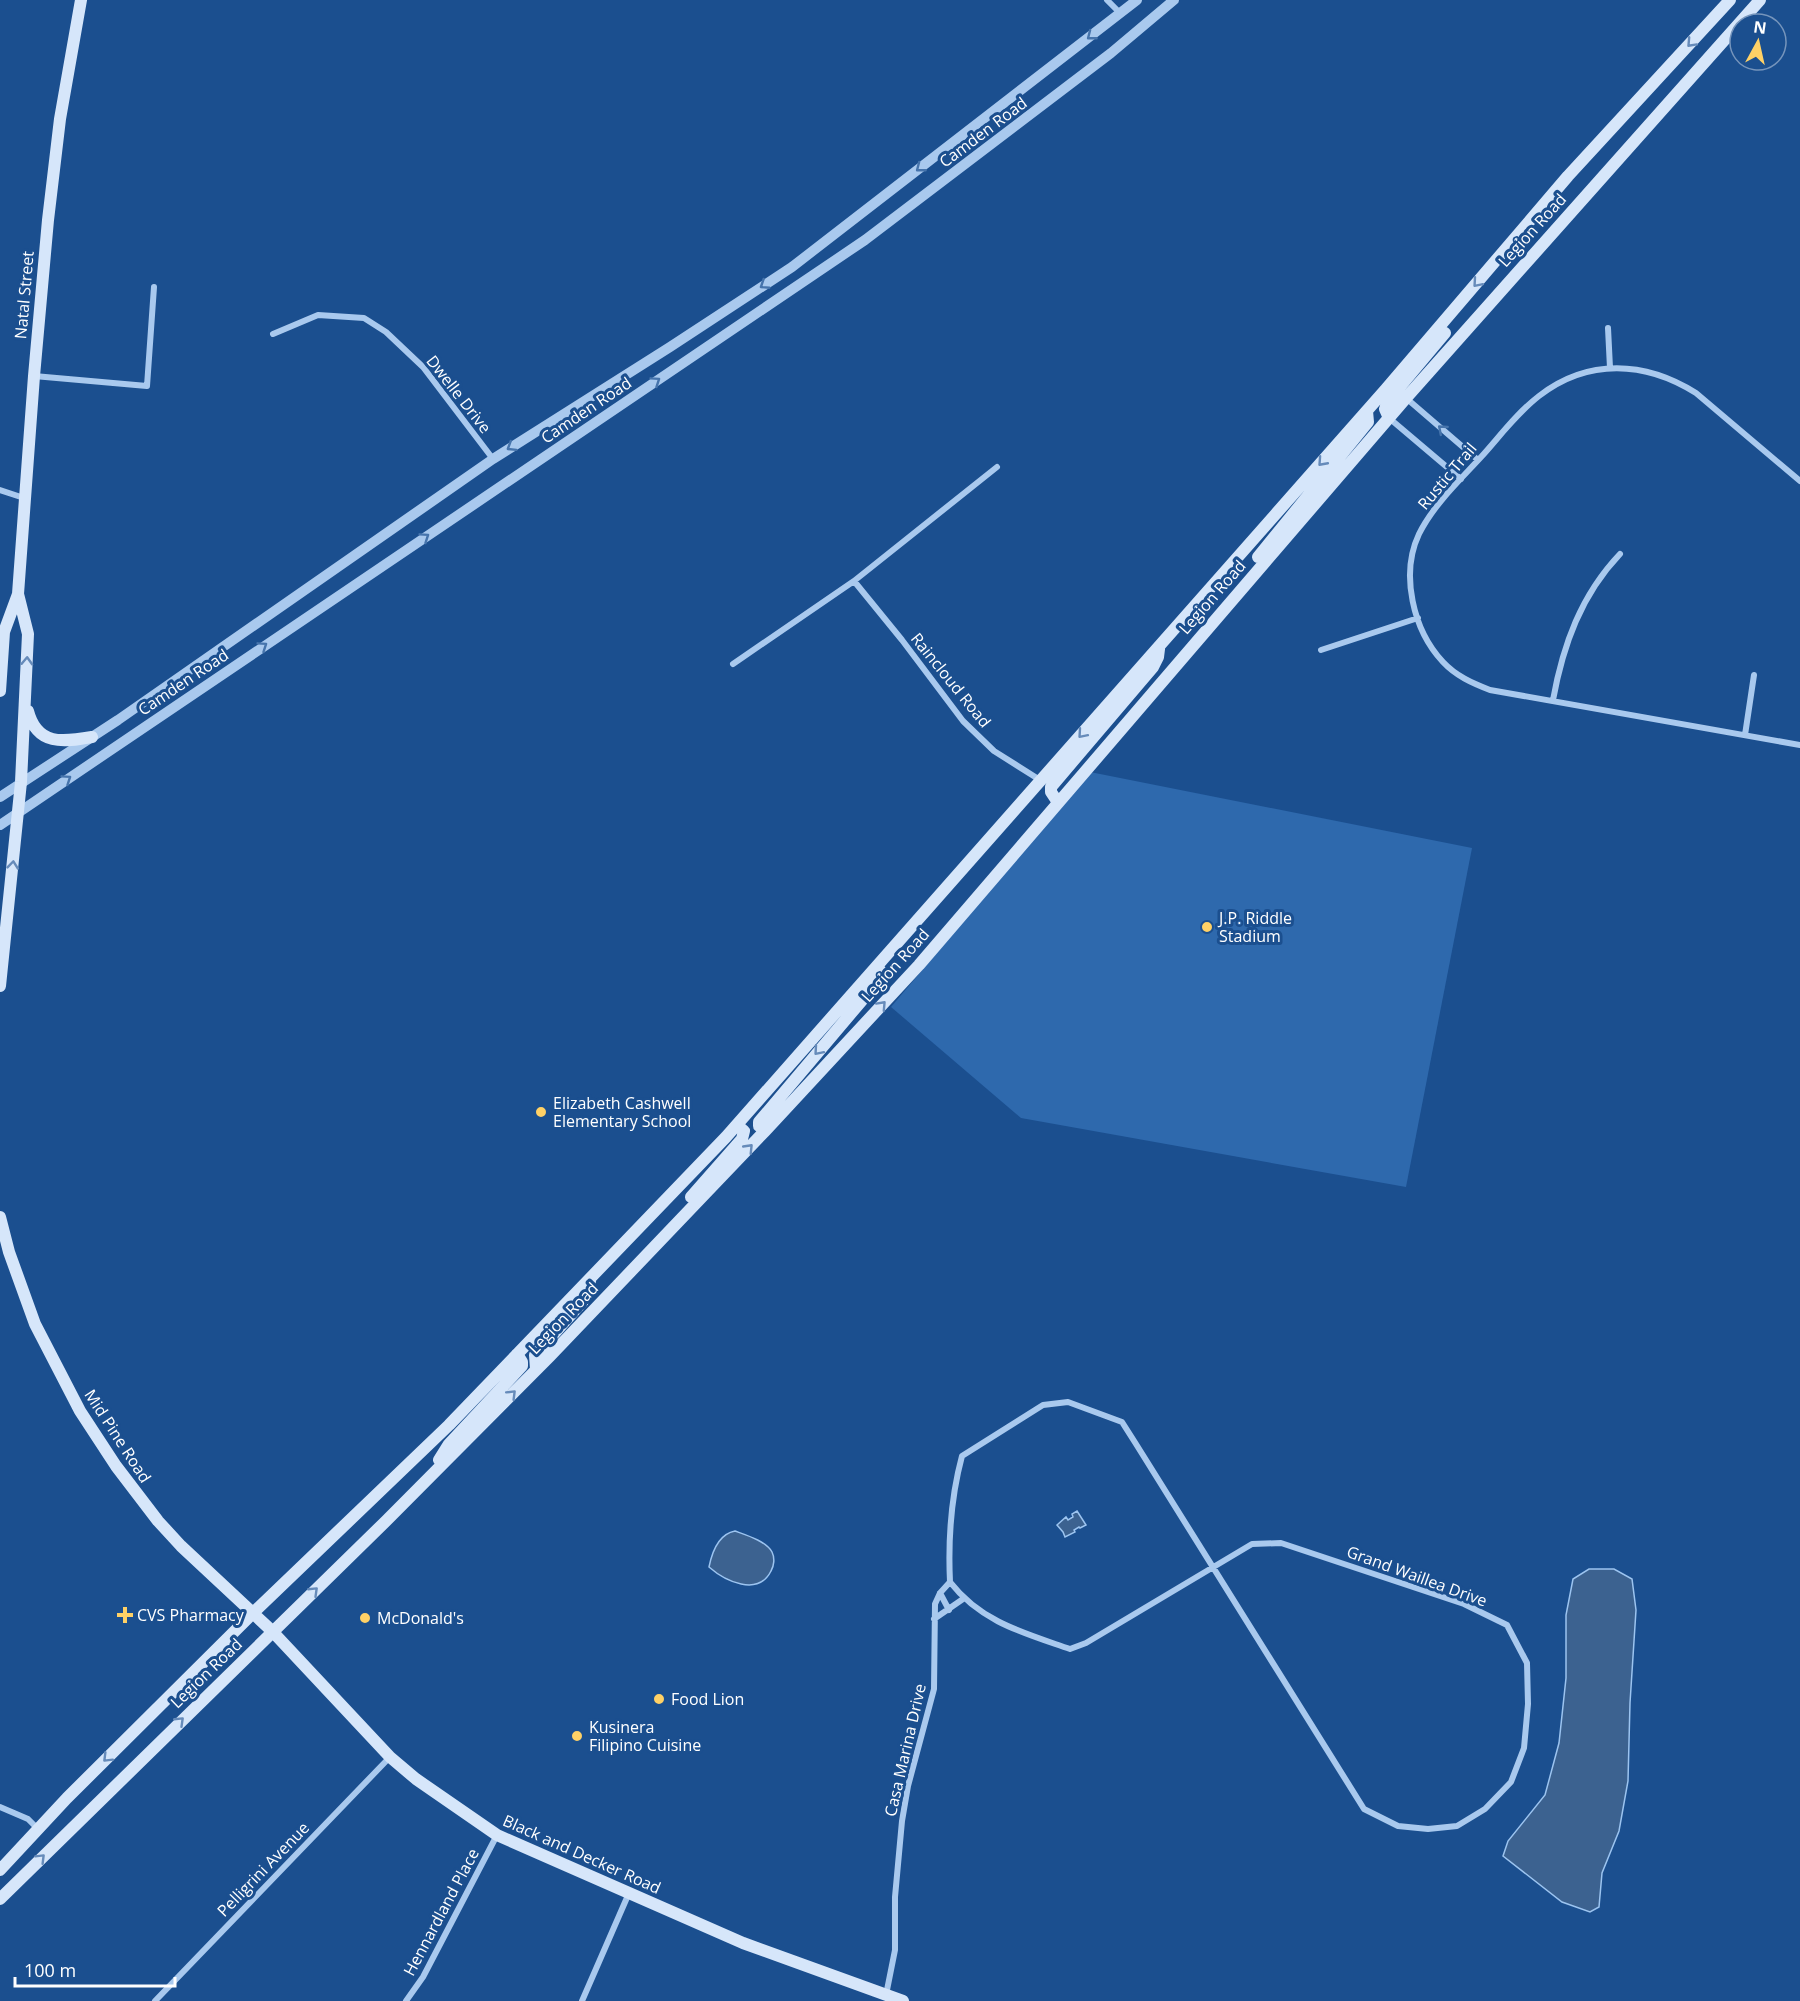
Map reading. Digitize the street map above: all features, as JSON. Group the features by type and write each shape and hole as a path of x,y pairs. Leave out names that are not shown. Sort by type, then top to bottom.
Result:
{"main road":[{"name":"Natal Street","path":"0,690 4,632 18,594 43,267 60,119 81,0"},
{"name":"Legion Road","path":"0,1870 253,1613 449,1425 737,1125 1367,411 1568,176 1730,0"},
{"name":"Legion Road","path":"0,1899 423,1483 765,1131 920,963 1406,398 1760,0"},
{"path":"1389,418 1385,409 1388,401 1454,320 1455,308"},
{"path":"1246,583 1251,565 1368,422 1367,411"},
{"name":"Natal Street","path":"18,594 28,634 18,812"},
{"path":"1058,801 1051,792 1051,787 1153,667 1160,645"},
{"path":"25,701 31,723 40,734 56,741 92,737"},
{"path":"0,986 18,812"},
{"path":"765,1131 759,1126 759,1122 869,992 889,953"},
{"path":"630,1272 644,1246 687,1202 742,1138 744,1131 737,1125"},
{"name":"Mid Pine Road","path":"0,1217 9,1252 35,1324 56,1366 116,1467 158,1521 181,1546 272,1631"},
{"path":"536,1369 536,1353 583,1301 591,1277"},
{"path":"423,1483 449,1444 522,1366 517,1354"},
{"name":"Black and Decker Road","path":"272,1631 390,1757 444,1799 497,1835 743,1943 903,2001"}],"street":[{"path":"1107,0 1120,13"},
{"name":"Camden Road","path":"0,797 92,737 492,459 792,267 1137,0"},
{"name":"Camden Road","path":"0,825 865,240 1111,53 1174,0"},
{"path":"34,376 147,386 154,287"},
{"name":"Dwelle Drive","path":"273,334 318,315 364,318 386,332 423,367 492,459"},
{"path":"1608,327 1610,368"},
{"name":"Rustic Trail","path":"1800,481 1696,393 1682,384 1647,371 1610,368 1587,372 1568,379 1539,396 1478,460 1430,516 1414,549 1410,566 1410,582 1418,618 1433,649 1444,662 1464,678 1490,690 1800,745"},
{"path":"1406,398 1478,460"},
{"path":"1389,418 1461,480"},
{"path":"733,664 854,581 997,467"},
{"path":"0,490 24,498"},
{"path":"1553,700 1567,639 1579,611 1593,587 1620,554"},
{"name":"Raincloud Road","path":"854,581 963,721 993,752 1041,780"},
{"path":"1321,650 1418,618"},
{"path":"1745,735 1754,675"},
{"name":"Grand Waillea Drive","path":"1213,1568 1122,1422 1068,1402 1043,1406 962,1456 955,1483 949,1555 950,1582 963,1599 1001,1624 1070,1649 1086,1643 1213,1568 1255,1543 1281,1544 1464,1604 1507,1625 1527,1663 1528,1704 1524,1748 1511,1782 1485,1809 1457,1826 1428,1829 1398,1827 1364,1809 1213,1568"},
{"name":"Casa Marina Drive","path":"886,1995 895,1950 895,1897 902,1821 908,1786 934,1689 935,1604 940,1593 950,1582"},
{"path":"940,1593 950,1610"},
{"path":"934,1618 950,1610 963,1599"},
{"name":"Pelligrini Avenue","path":"155,2001 390,1757"},
{"path":"0,1807 28,1820 38,1829"},
{"name":"Hennardland Place","path":"406,2001 423,1977 497,1835"},
{"path":"582,2001 629,1893"}],"shaded area":[{"name":"J.P. Riddle Stadium","path":"1090,772 1472,848 1406,1187 1021,1118 891,1007"},
{"path":"1077,1511 1086,1525 1065,1537 1057,1525 1066,1517 1068,1520 1073,1517 1072,1514"},
{"path":"735,1531 761,1542 772,1552 774,1559 772,1569 765,1579 758,1583 741,1584 709,1567 714,1550 721,1540"},
{"path":"1589,1569 1614,1569 1632,1579 1636,1610 1628,1781 1619,1831 1602,1873 1599,1907 1590,1912 1562,1902 1503,1856 1508,1841 1545,1795 1559,1743 1566,1678 1566,1615 1573,1579"}],"place":[{"name":"J.P. Riddle Stadium","path":"1207,927"},
{"name":"Elizabeth Cashwell Elementary School","path":"541,1112"},
{"name":"CVS Pharmacy","path":"125,1615"},
{"name":"McDonald's","path":"365,1618"},
{"name":"Food Lion","path":"659,1699"},
{"name":"Kusinera Filipino Cuisine","path":"577,1736"}]}
